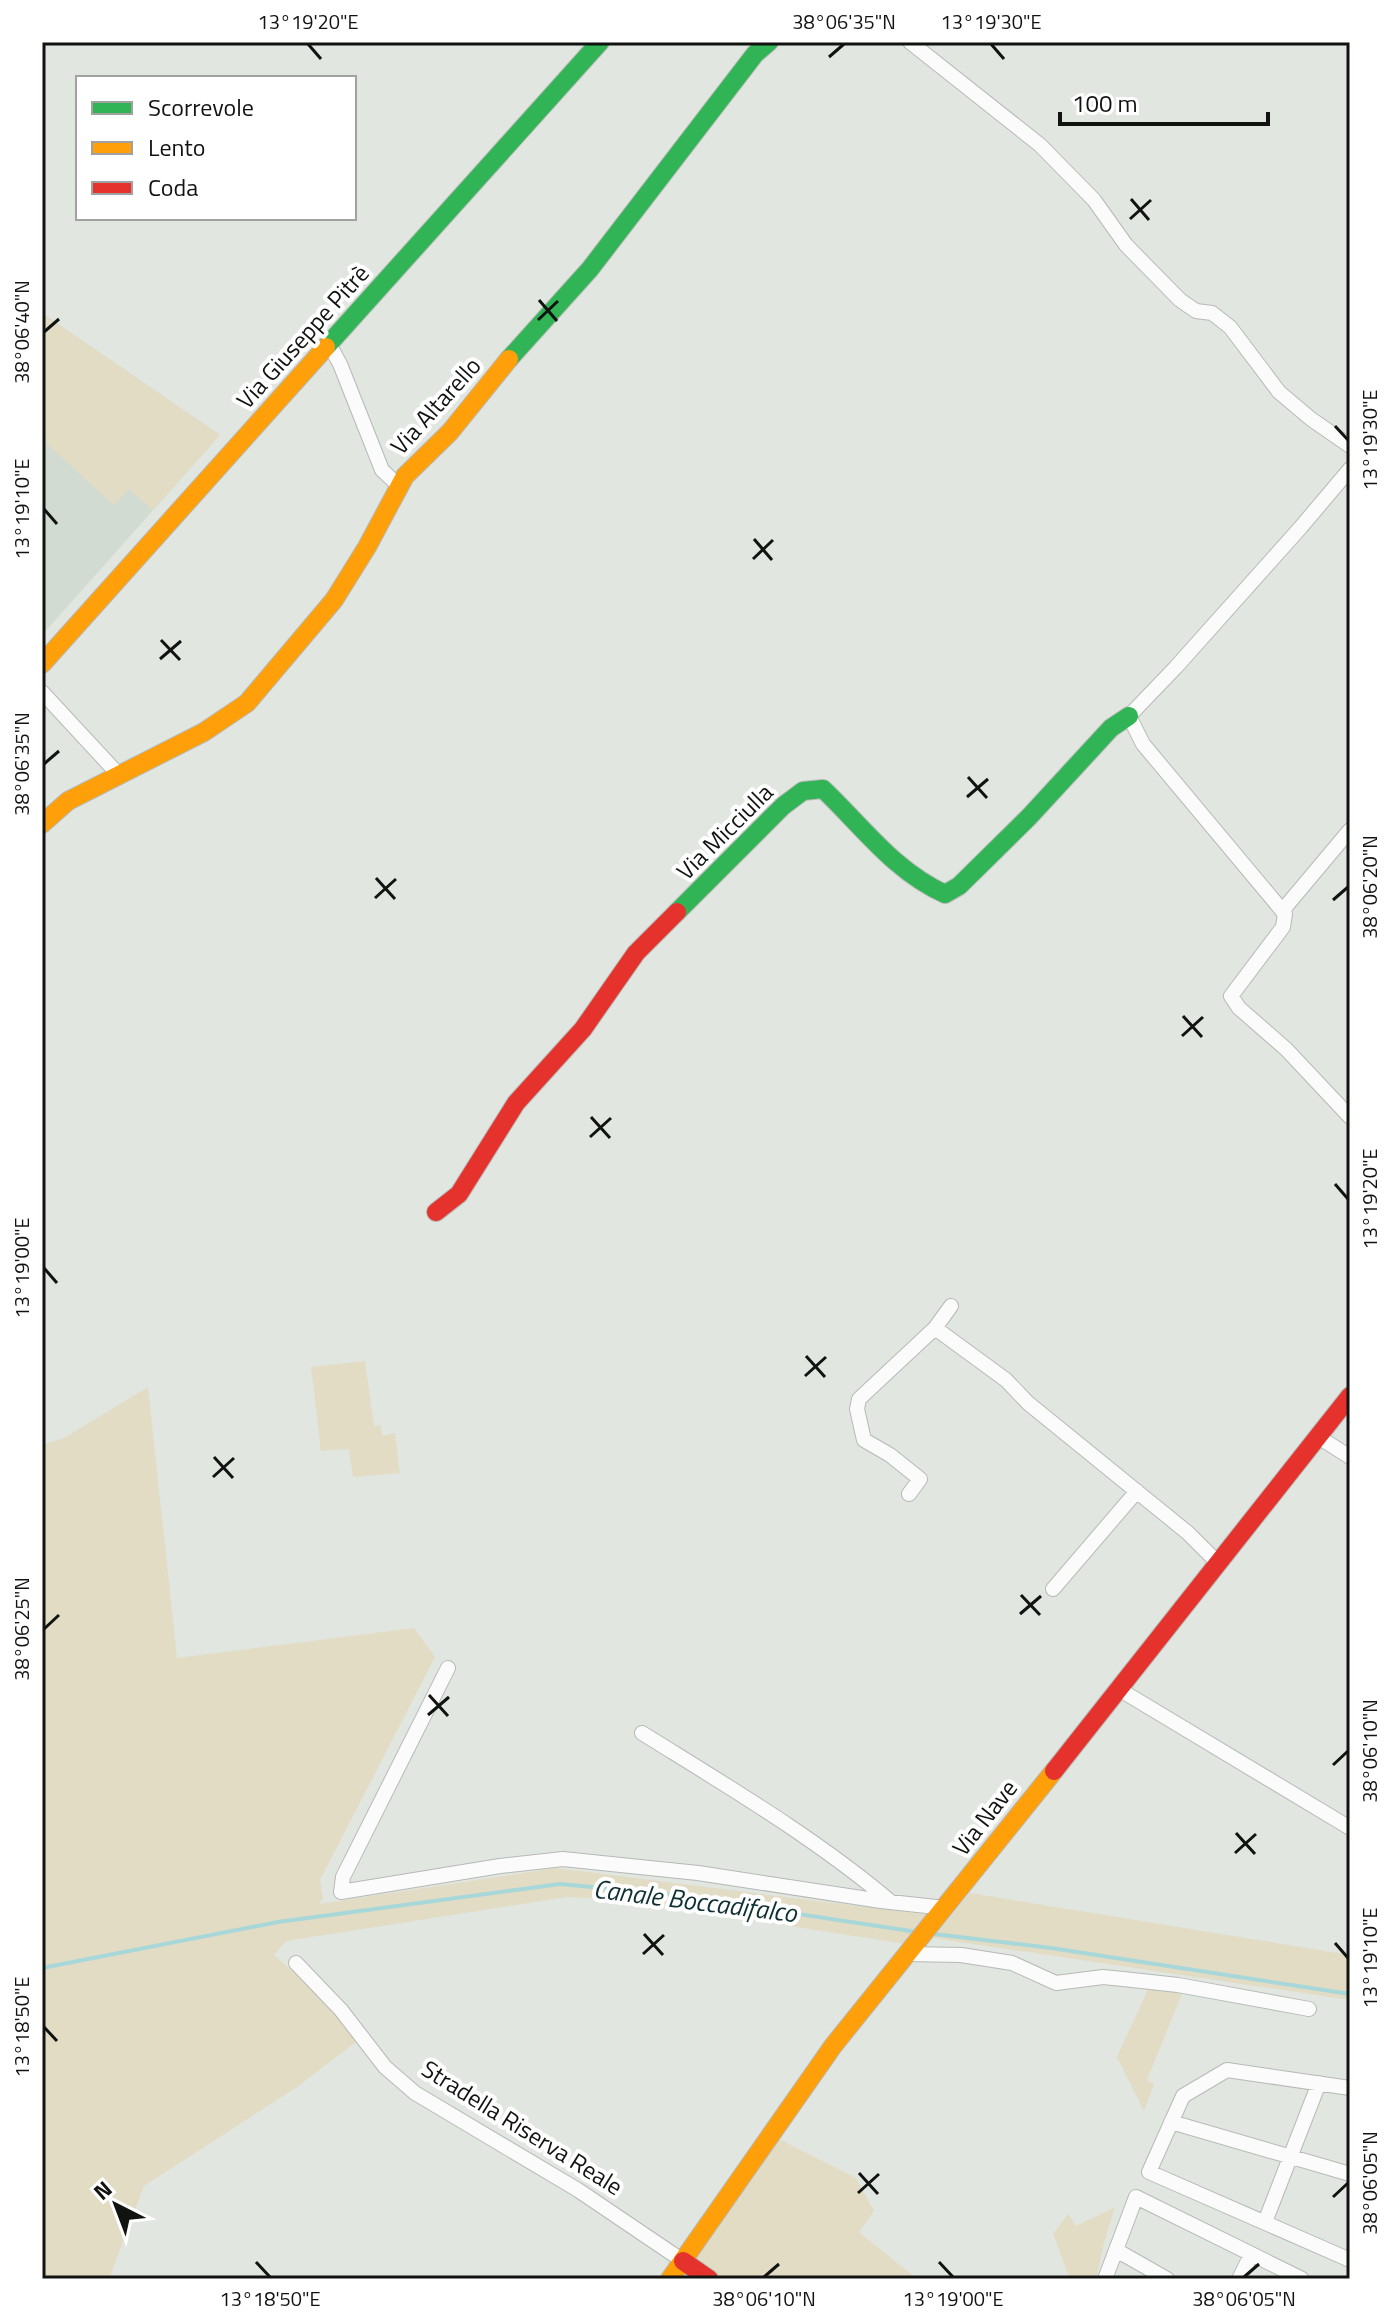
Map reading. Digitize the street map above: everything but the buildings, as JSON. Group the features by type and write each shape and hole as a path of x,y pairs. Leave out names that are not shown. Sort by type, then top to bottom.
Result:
{"street":[{"name":"Via Giuseppe Pitrè","path":"42,664 600,42"},
{"name":"Via Altarello","path":"42,824 68,801 204,732 247,703 334,600 405,476 450,432 519,347 590,269 755,54 769,42"},
{"path":"910,42 1040,145 1094,200 1126,245 1180,300 1196,311 1212,313 1230,327 1279,392 1350,446"},
{"path":"329,344 382,470 400,487"},
{"name":"Via Micciulla","path":"436,1212 459,1194 516,1103 583,1029 636,953 772,817 803,791 823,789 885,855 931,889 945,894 959,886 1111,728 1129,716 1176,667 1350,469"},
{"path":"42,692 118,774"},
{"path":"1129,716 1143,744 1285,914 1283,927 1231,996 1239,1008 1286,1049 1350,1117"},
{"path":"1282,911 1350,830"},
{"path":"909,1494 920,1479 890,1455 864,1440 857,1409 859,1399 935,1328 951,1306"},
{"path":"935,1328 1006,1380 1028,1403 1188,1533 1217,1562"},
{"name":"Via Nave","path":"670,2279 833,2046 1350,1396"},
{"path":"1317,1436 1350,1457"},
{"path":"1053,1589 1137,1491"},
{"path":"448,1668 343,1877 341,1892 563,1859 698,1873 891,1902 940,1915"},
{"path":"1117,1688 1350,1828"},
{"path":"642,1733 739,1793 856,1872 891,1902"},
{"path":"911,1950 1012,1963 1056,1983 1103,1977 1123,1979 1178,1985 1309,2009"},
{"name":"Stradella Riserva Reale","path":"296,1963 341,2010 385,2067 405,2084 509,2157 589,2198 709,2279"},
{"path":"1350,2088 1227,2070 1183,2096 1149,2172 1350,2260"},
{"path":"1265,2222 1319,2083"},
{"path":"1171,2122 1350,2174"},
{"path":"1105,2279 1136,2197 1302,2279"},
{"path":"1116,2250 1167,2279"},
{"path":"1239,2279 1251,2255"}],"shaded area":[{"path":"42,313 220,435 42,635"},
{"path":"42,313 220,435 153,510 129,489 114,505 47,444 42,417"},
{"path":"365,1361 374,1426 380,1425 383,1436 395,1433 400,1473 353,1477 349,1449 321,1451 311,1367"},
{"path":"148,1387 177,1658 414,1628 435,1657 320,1880 323,1898 319,1904 556,1868 929,1915 906,1944 622,1900 567,1897 286,1941 274,1955 322,1997 357,2041 297,2087 144,2186 109,2279 42,2279 42,1445 64,1438"},
{"path":"970,1893 1350,1955 1350,2000 933,1938"},
{"path":"1149,1987 1183,1991 1147,2080 1154,2084 1144,2111 1117,2057"},
{"path":"779,2139 856,2178 874,2211 859,2232 917,2279 724,2279 695,2260"},
{"path":"1115,2207 1096,2279 1070,2279 1053,2234 1068,2214 1076,2226"}],"waterway":[{"name":"Canale Boccadifalco","path":"42,1968 278,1922 560,1884 666,1894 917,1932"},
{"name":"Canale Boccadifalco","path":"934,1934 1051,1948 1350,1994"}],"traffic: fast":[{"path":"326,347 600,42"},
{"path":"509,359 590,269 755,54 769,42"},
{"path":"677,912 783,806 803,791 823,789 895,861 945,894 959,886 1029,817 1111,728 1129,716"}],"traffic: slow":[{"path":"42,664 326,347"},
{"path":"42,824 68,801 204,732 247,703 334,600 405,476 450,432 509,359"},
{"path":"670,2279 833,2046 1054,1771"}],"traffic: jam":[{"path":"436,1212 459,1194 516,1103 583,1029 636,953 677,912"},
{"path":"1054,1771 1350,1396"},
{"path":"683,2261 709,2279"}]}
